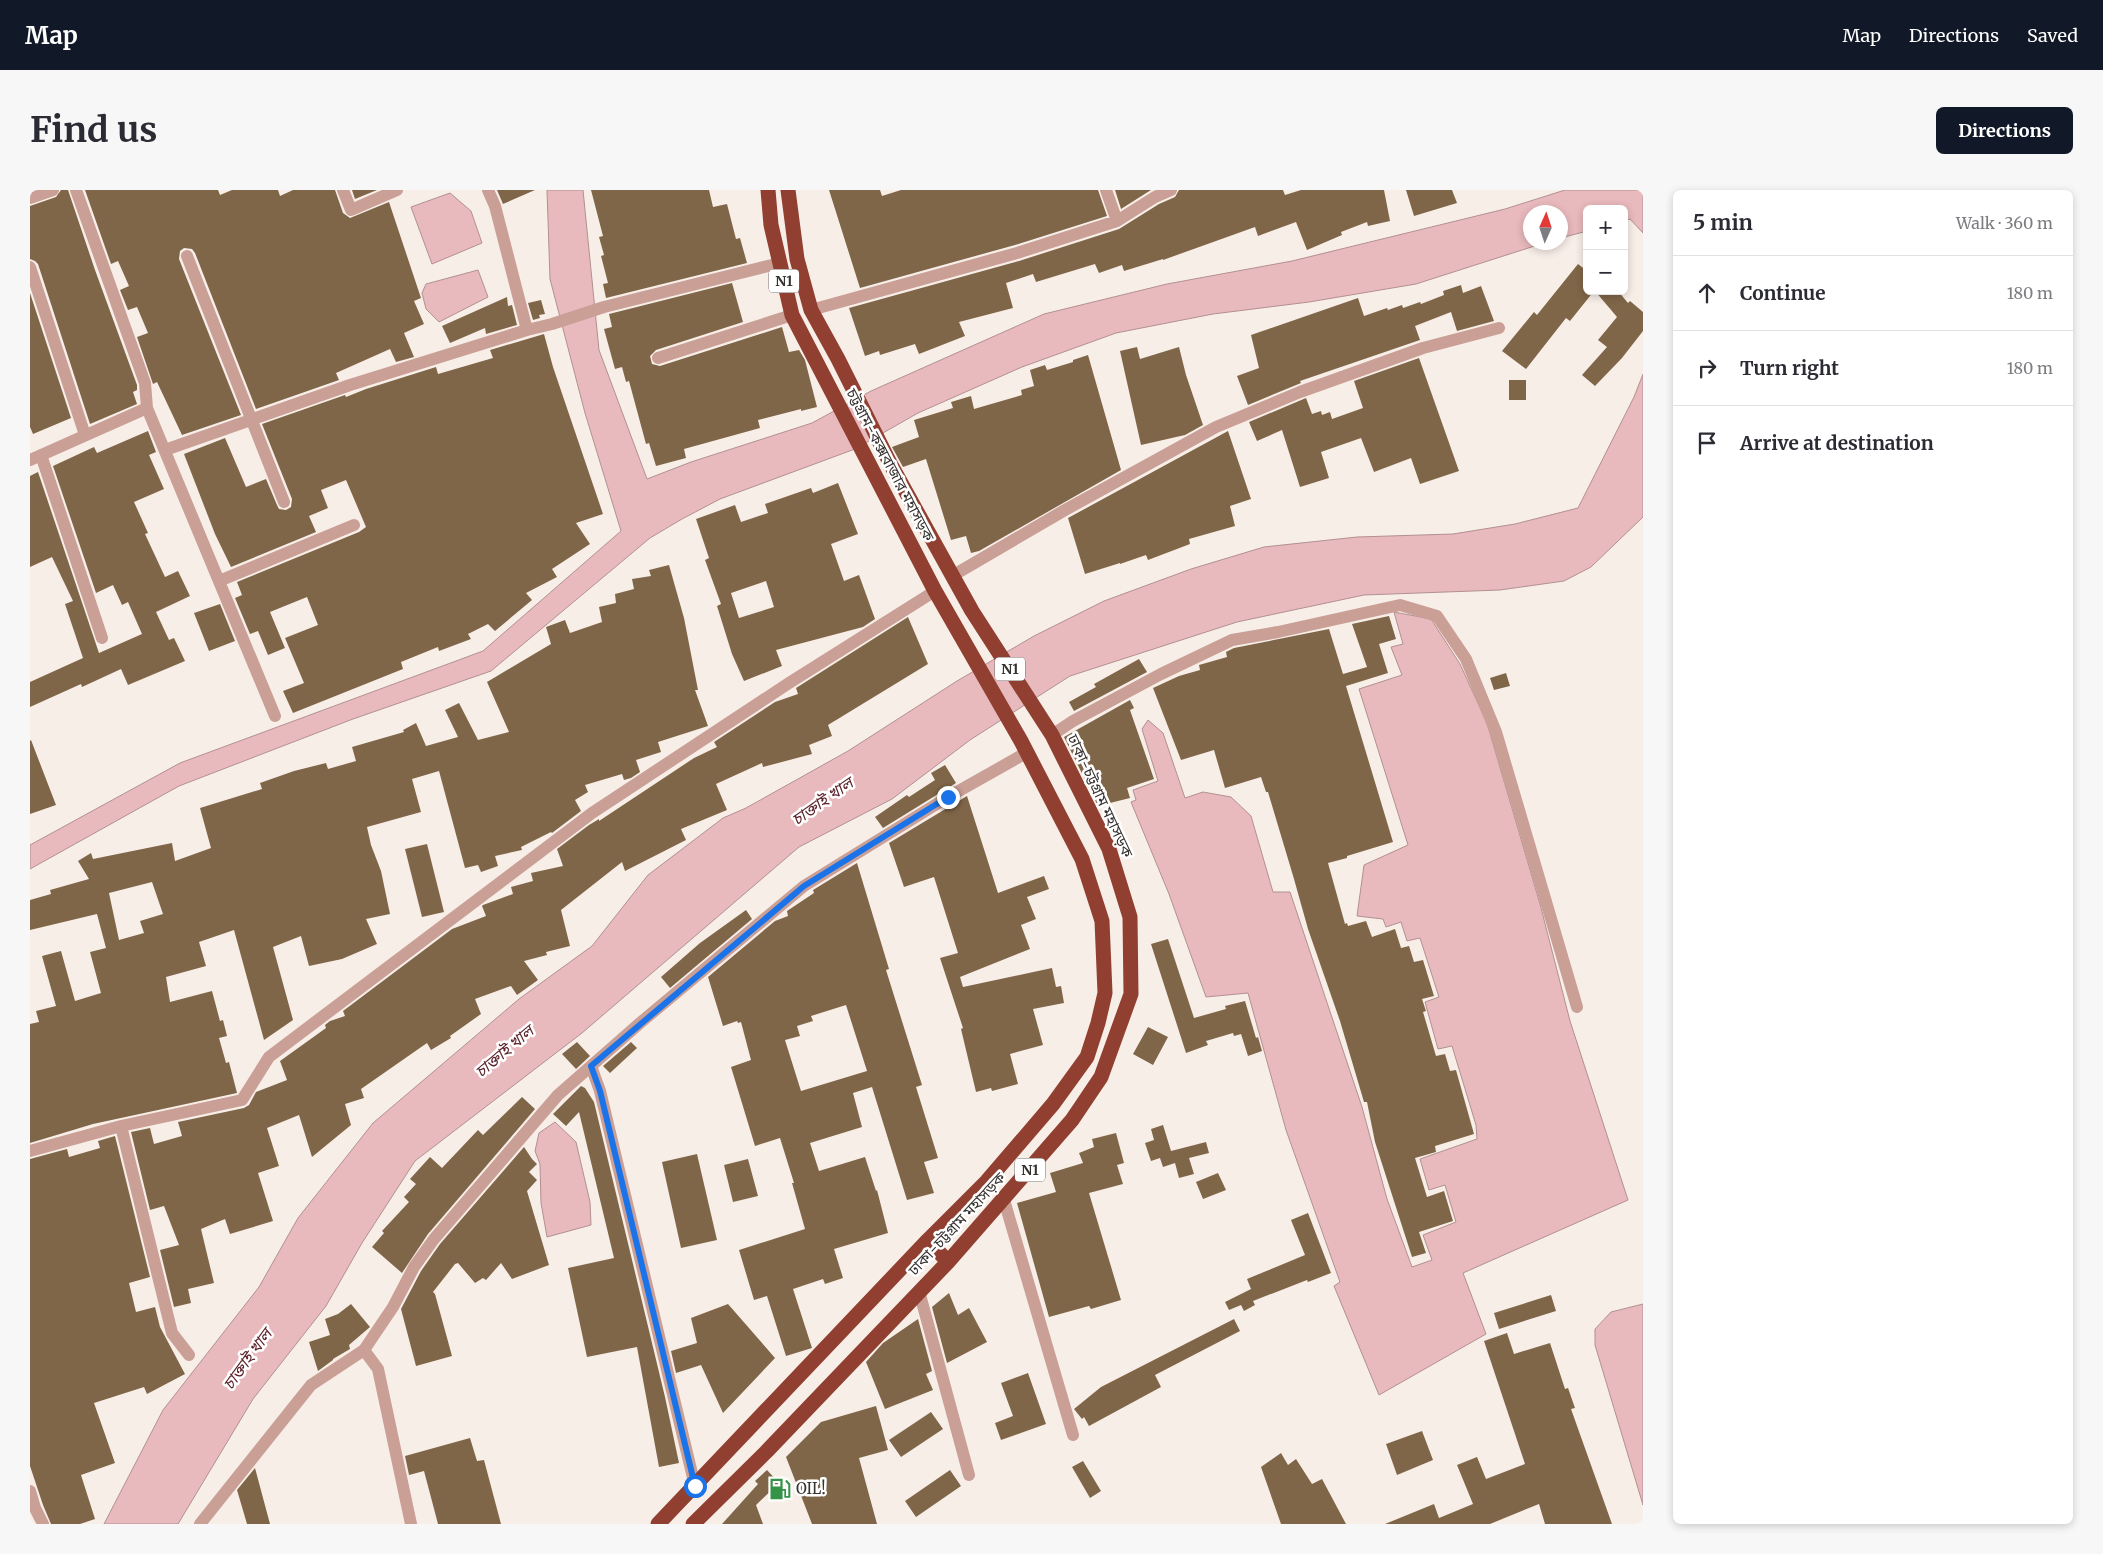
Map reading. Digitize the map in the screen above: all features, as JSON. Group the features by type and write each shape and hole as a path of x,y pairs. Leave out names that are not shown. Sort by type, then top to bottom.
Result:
{"highway":[{"name":"চট্টগ্রাম-কক্সবাজার মহাসড়ক","path":"768,190 771,226 792,315 936,591 1023,747"},
{"name":"চট্টগ্রাম-কক্সবাজার মহাসড়ক","path":"788,190 797,259 812,310 891,465 952,576 972,611 1050,732"},
{"name":"ঢাকা-চট্টগ্রাম মহাসড়ক","path":"693,1524 766,1452 948,1262 1072,1120 1101,1077 1132,994 1130,917 1109,849 1050,732"},
{"name":"ঢাকা-চট্টগ্রাম মহাসড়ক","path":"658,1524 928,1240 987,1181 1053,1104 1087,1057 1105,993 1102,921 1082,859 1023,747"},
{"path":"928,1240 948,1262"}],"street":[{"path":"30,198 53,190"},
{"path":"76,190 145,383 147,408 276,716"},
{"path":"343,190 351,210 397,190"},
{"path":"488,190 495,206 527,330"},
{"path":"1106,190 1116,221"},
{"path":"812,310 1016,253 1116,221 1155,197 1171,190"},
{"path":"186,256 250,421 284,502"},
{"path":"165,450 350,385 527,330 604,307 780,263"},
{"path":"30,267 86,435"},
{"path":"658,358 792,315"},
{"path":"952,576 1065,510 1216,427 1300,392 1423,348 1499,328"},
{"path":"102,638 36,457 147,408"},
{"path":"219,581 354,525"},
{"path":"30,1151 121,1126 242,1100 269,1057 592,814 789,683 936,591"},
{"path":"1050,732 1161,674 1232,640 1278,632 1400,605 1438,616 1466,659 1496,732 1577,1006"},
{"path":"200,1524 311,1385 364,1350 393,1307 414,1267 434,1239 558,1095 804,886 948,797 1023,747"},
{"path":"591,1066 600,1091 695,1486"},
{"path":"121,1126 172,1333 189,1355"},
{"path":"1004,1200 1073,1435"},
{"path":"919,1291 969,1475"},
{"path":"364,1350 378,1369 411,1524"},
{"path":"30,1491 35,1508 43,1524"}],"water":[{"path":"547,190 583,190 599,350 647,479 691,462 812,423 871,391 1044,314 1167,284 1292,261 1505,209 1565,190 1643,190 1643,233 1630,219 1628,220 1628,205 1583,205 1583,232 1568,236 1568,205 1523,205 1523,250 1416,284 1309,302 1213,314 1116,333 1022,367 918,413 855,449 720,499 682,519 650,538 491,671 353,719 179,786 30,869 30,845 180,763 483,651 621,531 585,413 550,279"},
{"path":"450,193 471,211 482,243 432,264 411,207"},
{"path":"478,270 488,297 439,322 426,309 422,293 426,284"},
{"name":"চাক্তাই খাল","path":"1643,374 1643,517 1591,567 1564,581 1500,590 1364,595 1237,622 1070,676 970,740 892,799 799,847 582,1033 415,1161 362,1243 326,1306 253,1399 178,1524 104,1524 163,1410 259,1287 298,1218 373,1123 519,999 592,946 648,875 723,818 746,808 848,751 957,681 1034,636 1104,601 1191,569 1264,547 1357,537 1453,534 1515,524 1578,508 1634,397"},
{"path":"1394,612 1431,619 1460,664 1487,723 1540,904 1570,1021 1628,1200 1463,1273 1486,1334 1379,1395 1334,1286 1340,1282 1286,1130 1248,993 1206,997 1169,894 1131,802 1136,800 1133,790 1158,781 1142,729 1148,720 1163,733 1185,798 1203,792 1231,797 1251,816 1273,892 1290,892 1362,1107 1387,1199 1412,1267 1432,1260 1423,1235 1456,1222 1445,1185 1429,1190 1420,1159 1477,1139 1476,1125 1452,1046 1438,1049 1425,1002 1439,997 1420,938 1407,941 1401,922 1386,927 1383,919 1357,916 1364,865 1408,845 1359,689 1402,675 1391,647 1403,644"},
{"path":"555,1122 576,1142 590,1202 591,1225 547,1237 541,1203 540,1164 535,1151 539,1133"},
{"path":"1643,1304 1643,1505 1595,1345 1595,1329 1611,1312"}],"building":[{"path":"61,190 68,190 137,385 137,390 133,392 137,404 90,424 38,264 30,259 30,206 56,197"},
{"path":"85,190 218,190 220,195 232,190 278,190 280,196 293,190 335,190 343,213 350,218 389,202 421,298 414,301 424,324 404,333 414,357 396,362 390,349 336,373 339,380 256,409 195,253 192,249 184,248 180,251 179,259 241,415 182,435 157,382 153,384 137,337 148,333 137,307 128,310 120,290 129,286 118,261 111,264"},
{"path":"352,190 377,190 355,199"},
{"path":"497,190 535,190 503,204"},
{"path":"591,190 709,190 713,207 727,204 736,239 740,238 747,263 606,298 603,284 608,283 601,256 604,255 599,237 603,236"},
{"path":"829,190 880,190 882,196 901,190 1098,190 1107,216 1015,245 860,288"},
{"path":"1115,190 1151,190 1121,209"},
{"path":"1179,190 1283,190 1285,195 1301,190 1384,190 1390,221 1368,226 1367,222 1341,232 1342,235 1307,250 1296,222 1258,236 1255,227 1163,260 1124,271 1122,265 1099,273 1095,264 1036,282 1033,274 1006,283 1013,308 959,322 965,336 919,354 915,344 880,355 879,351 865,356 849,308 1019,261 1119,229 1159,204 1175,197"},
{"path":"1406,190 1452,190 1457,203 1414,216"},
{"path":"1578,264 1583,268 1583,295 1591,295 1570,321 1566,318 1526,369 1502,351 1534,312 1537,315"},
{"path":"732,283 743,322 656,350 650,356 652,364 660,366 782,327 789,352 799,350 805,360 817,407 758,420 760,428 684,449 686,458 656,466 649,443 646,444 629,381 626,382 622,367 615,369 604,329 612,327 609,314"},
{"path":"1461,285 1463,293 1481,286 1494,321 1457,331 1451,312 1415,326 1420,340 1300,381 1301,383 1248,405 1237,376 1259,368 1251,335 1358,298 1364,316 1387,308 1388,310 1402,305 1403,308 1420,302 1421,304 1444,295 1443,291"},
{"path":"30,293 71,418 33,434 30,427"},
{"path":"1598,295 1621,295 1628,303 1630,301 1643,312 1643,331 1622,358 1595,386 1582,375 1607,347 1598,340 1617,317"},
{"path":"507,297 508,306 512,305 517,325 486,334 485,328 450,343 442,326"},
{"path":"541,300 545,314 539,315 540,318 533,320 528,303"},
{"path":"544,334 553,367 603,514 576,523 590,544 552,569 557,577 526,593 532,600 495,631 488,624 468,634 471,639 439,651 438,647 401,662 403,669 293,713 283,691 304,683 285,638 318,625 307,597 270,612 285,648 268,655 258,631 250,634 235,598 242,595 237,582 359,532 366,527 346,480 321,490 328,508 309,516 316,532 231,567 215,534 184,454 225,438 246,487 266,479 279,509 286,510 291,507 292,499 262,424 345,395 346,397 436,367 438,374 493,358 490,350"},
{"path":"1137,347 1140,359 1179,347 1186,375 1203,425 1185,435 1141,445 1120,351"},
{"path":"1088,355 1121,470 979,551 971,553 966,536 951,540 926,459 903,467 892,447 919,437 914,420 953,408 951,402 971,396 974,409 1022,395 1021,390 1034,386 1030,370 1045,365 1047,370"},
{"path":"1419,358 1459,471 1420,484 1411,458 1374,472 1361,438 1321,452 1329,478 1300,487 1282,430 1257,441 1249,422 1306,398 1312,414 1321,411 1322,415 1330,412 1332,419 1363,408 1354,381"},
{"path":"1509,380 1526,380 1526,400 1509,400"},
{"path":"148,431 156,452 149,455 164,489 134,502 148,533 145,534 165,577 178,571 190,596 156,612 169,640 174,638 185,661 128,685 121,669 82,687 81,684 30,707 30,682 83,658 65,604 73,601 52,557 30,567 30,476 38,472 99,653 142,634 128,602 122,605 113,585 96,593 53,466 94,447 97,453"},
{"path":"1228,431 1251,499 1230,506 1235,526 1189,539 1190,544 1148,560 1146,555 1085,574 1068,518"},
{"path":"838,483 858,534 831,544 844,581 859,575 875,619 863,627 776,650 782,666 744,681 732,654 717,606 721,604 705,560 709,558 696,519 735,505 741,522 768,513 765,504 811,488 813,493","holes":["766,581 774,607 739,618 731,593"]},
{"path":"669,565 684,618 698,690 695,690 708,726 658,742 661,752 636,760 640,772 631,778 624,780 622,774 585,785 588,792 575,800 581,811 552,833 521,847 522,850 495,856 498,866 481,872 478,865 465,868 439,771 412,779 421,812 367,827 371,845 381,871 390,914 366,919 377,944 342,959 309,966 301,936 273,947 293,1020 264,1040 234,930 199,942 206,966 166,977 170,1002 212,991 220,1021 223,1020 227,1036 219,1038 226,1063 229,1062 237,1093 93,1124 30,1143 30,1024 39,1022 36,1011 56,1006 42,956 61,951 75,1001 101,993 90,952 106,948 97,914 30,930 30,900 51,894 50,890 89,879 78,861 91,853 93,859 172,843 175,861 211,848 200,808 262,789 260,783 294,771 326,763 328,769 356,761 352,747 404,732 403,730 416,723 426,746 458,737 445,710 459,703 478,740 509,732 487,682 551,644 546,627 565,620 570,633 602,622 599,607 616,603 615,594 634,589 632,579 651,576 649,570","holes":["152,882 163,914 140,921 144,933 119,940 109,893"]},
{"path":"220,604 235,641 209,651 194,613"},
{"path":"1389,616 1396,639 1379,644 1388,673 1346,686 1393,842 1328,863 1345,924 1347,923 1348,926 1366,921 1372,937 1395,929 1401,948 1409,946 1414,962 1423,960 1434,996 1422,999 1426,1011 1423,1012 1436,1056 1445,1054 1450,1071 1456,1070 1474,1134 1435,1146 1436,1152 1415,1158 1427,1197 1444,1191 1453,1221 1419,1232 1426,1253 1412,1257 1375,1142 1367,1102 1364,1102 1340,1021 1308,929 1268,792 1266,792 1261,777 1225,788 1214,750 1181,760 1153,688 1179,676 1200,670 1199,665 1227,657 1226,652 1234,648 1329,629 1343,674 1367,667 1352,624"},
{"path":"908,617 928,664 828,725 832,736 809,745 812,754 763,767 762,763 716,784 727,810 681,829 686,840 625,871 622,862 561,910 570,946 546,952 547,955 524,961 538,980 517,995 511,986 475,999 481,1014 450,1036 451,1038 431,1050 427,1043 361,1089 364,1098 345,1104 351,1125 312,1157 299,1115 267,1128 279,1166 258,1173 273,1221 230,1234 225,1219 201,1229 214,1283 188,1289 191,1303 174,1307 160,1250 179,1245 164,1206 150,1210 131,1132 150,1128 154,1144 182,1136 178,1122 244,1108 249,1105 256,1092 287,1080 280,1061 326,1028 325,1025 330,1021 345,1016 343,1011 452,929 486,916 483,905 513,894 511,887 533,881 531,873 563,866 557,849 589,825 599,819 599,821 694,758 717,747 714,742 775,702 798,694 796,688"},
{"path":"1139,659 1147,672 1074,711 1069,702 1096,687 1094,684"},
{"path":"1506,673 1510,686 1494,690 1490,678"},
{"path":"1130,700 1134,708 1130,710 1154,779 1127,788 1130,798 1098,806 1064,737"},
{"path":"30,741 56,805 30,814"},
{"path":"945,765 956,783 883,828 875,817 907,795 909,797 935,780 931,773"},
{"path":"967,796 998,893 1044,876 1049,889 1027,897 1036,919 1021,925 1030,949 960,977 963,987 1052,968 1056,987 1061,986 1064,1003 1033,1009 1043,1045 1010,1054 1018,1084 992,1091 991,1088 976,1092 961,1029 963,1028 940,958 958,953 934,877 904,887 889,843"},
{"path":"427,844 444,912 422,917 405,849"},
{"path":"857,863 889,969 886,970 922,1085 916,1087 938,1158 924,1162 934,1193 907,1200 872,1087 853,1093 862,1127 810,1143 819,1171 865,1157 877,1190 888,1233 834,1249 843,1278 825,1284 823,1279 793,1289 812,1348 786,1356 767,1296 754,1300 739,1250 805,1229 792,1183 794,1183 780,1138 755,1146 731,1067 751,1060 741,1022 738,1023 737,1021 723,1026 708,977 775,921 788,916 787,911 814,893 813,890","holes":["846,1005 867,1071 801,1091 785,1040 800,1036 797,1026 813,1021 811,1016"]},
{"path":"746,910 752,919 670,988 661,977 700,943"},
{"path":"1168,939 1194,1018 1226,1009 1225,1006 1245,1001 1262,1051 1248,1056 1241,1034 1234,1036 1233,1033 1206,1041 1208,1045 1186,1053 1151,944"},
{"path":"1148,1027 1168,1037 1153,1065 1133,1054"},
{"path":"577,1042 590,1056 576,1069 562,1054"},
{"path":"631,1042 637,1048 610,1073 603,1066"},
{"path":"581,1086 585,1088 594,1102 679,1463 659,1467 637,1347 587,1357 568,1268 614,1258 579,1112 566,1126 553,1114"},
{"path":"522,1097 535,1109 428,1234 402,1273 372,1247 384,1233 382,1231 409,1202 404,1197 416,1184 410,1179 430,1157 442,1168 478,1130 483,1135"},
{"path":"1163,1125 1171,1151 1206,1142 1209,1153 1189,1158 1194,1174 1179,1178 1175,1163 1163,1167 1160,1158 1151,1161 1145,1143 1154,1140 1151,1129"},
{"path":"1116,1133 1124,1163 1117,1165 1123,1184 1089,1193 1121,1300 1091,1309 1089,1306 1049,1317 1017,1203 1056,1192 1050,1173 1083,1163 1079,1153 1094,1147 1092,1139"},
{"path":"115,1136 150,1277 129,1283 136,1312 155,1307 160,1327 185,1374 147,1394 144,1387 94,1403 115,1463 81,1475 95,1519 80,1524 51,1524 30,1466 30,1159 67,1149 69,1157 100,1148 98,1141"},
{"path":"524,1147 537,1164 529,1172 537,1180 527,1191 549,1265 512,1279 501,1263 486,1280 483,1278 475,1283 458,1263 455,1264 433,1292 452,1356 416,1366 401,1309 421,1271 440,1244"},
{"path":"697,1154 717,1240 681,1248 662,1162"},
{"path":"748,1159 758,1196 733,1202 724,1165"},
{"path":"1218,1173 1226,1190 1203,1199 1196,1182"},
{"path":"1308,1213 1331,1273 1308,1282 1307,1280 1253,1301 1255,1305 1244,1311 1241,1305 1229,1310 1225,1302 1251,1289 1247,1279 1305,1255 1291,1220"},
{"path":"949,1293 958,1315 969,1308 987,1342 947,1363 932,1307"},
{"path":"1551,1295 1556,1311 1499,1329 1494,1313"},
{"path":"351,1304 370,1327 349,1345 350,1349 318,1371 309,1342 330,1335 325,1319 338,1314"},
{"path":"728,1304 775,1358 723,1413 701,1365 676,1373 671,1351 697,1343 691,1318"},
{"path":"918,1319 932,1371 926,1374 933,1390 885,1409 866,1362 883,1343"},
{"path":"1234,1319 1240,1331 1155,1375 1161,1387 1089,1426 1084,1417 1082,1419 1074,1409 1101,1387"},
{"path":"1507,1333 1514,1354 1550,1343 1565,1389 1568,1388 1575,1408 1571,1409 1612,1524 1545,1524 1539,1504 1490,1524 1385,1524 1434,1504 1439,1518 1473,1504 1457,1465 1477,1457 1486,1479 1525,1464 1484,1341"},
{"path":"1028,1373 1046,1424 1001,1440 995,1423 1013,1416 1001,1383"},
{"path":"876,1406 888,1450 859,1458 877,1524 812,1524 786,1457 821,1422"},
{"path":"931,1412 943,1429 901,1457 889,1440"},
{"path":"1422,1431 1433,1460 1397,1475 1386,1444"},
{"path":"470,1438 477,1461 484,1460 501,1524 438,1524 424,1471 409,1475 405,1456"},
{"path":"1281,1453 1288,1465 1296,1459 1312,1484 1322,1479 1346,1524 1281,1524 1261,1467"},
{"path":"1083,1461 1101,1491 1090,1498 1072,1467"},
{"path":"255,1468 270,1524 247,1524 237,1490"},
{"path":"767,1470 779,1483 756,1505 763,1524 722,1524 758,1484 755,1481"},
{"path":"950,1470 961,1486 916,1517 905,1501"}],"place":[{"name":"OIL!","path":"780,1489"}],"route":[{"path":"695,1486 600,1091 591,1066 640,1022 712,965 804,886 948,797"}]}
